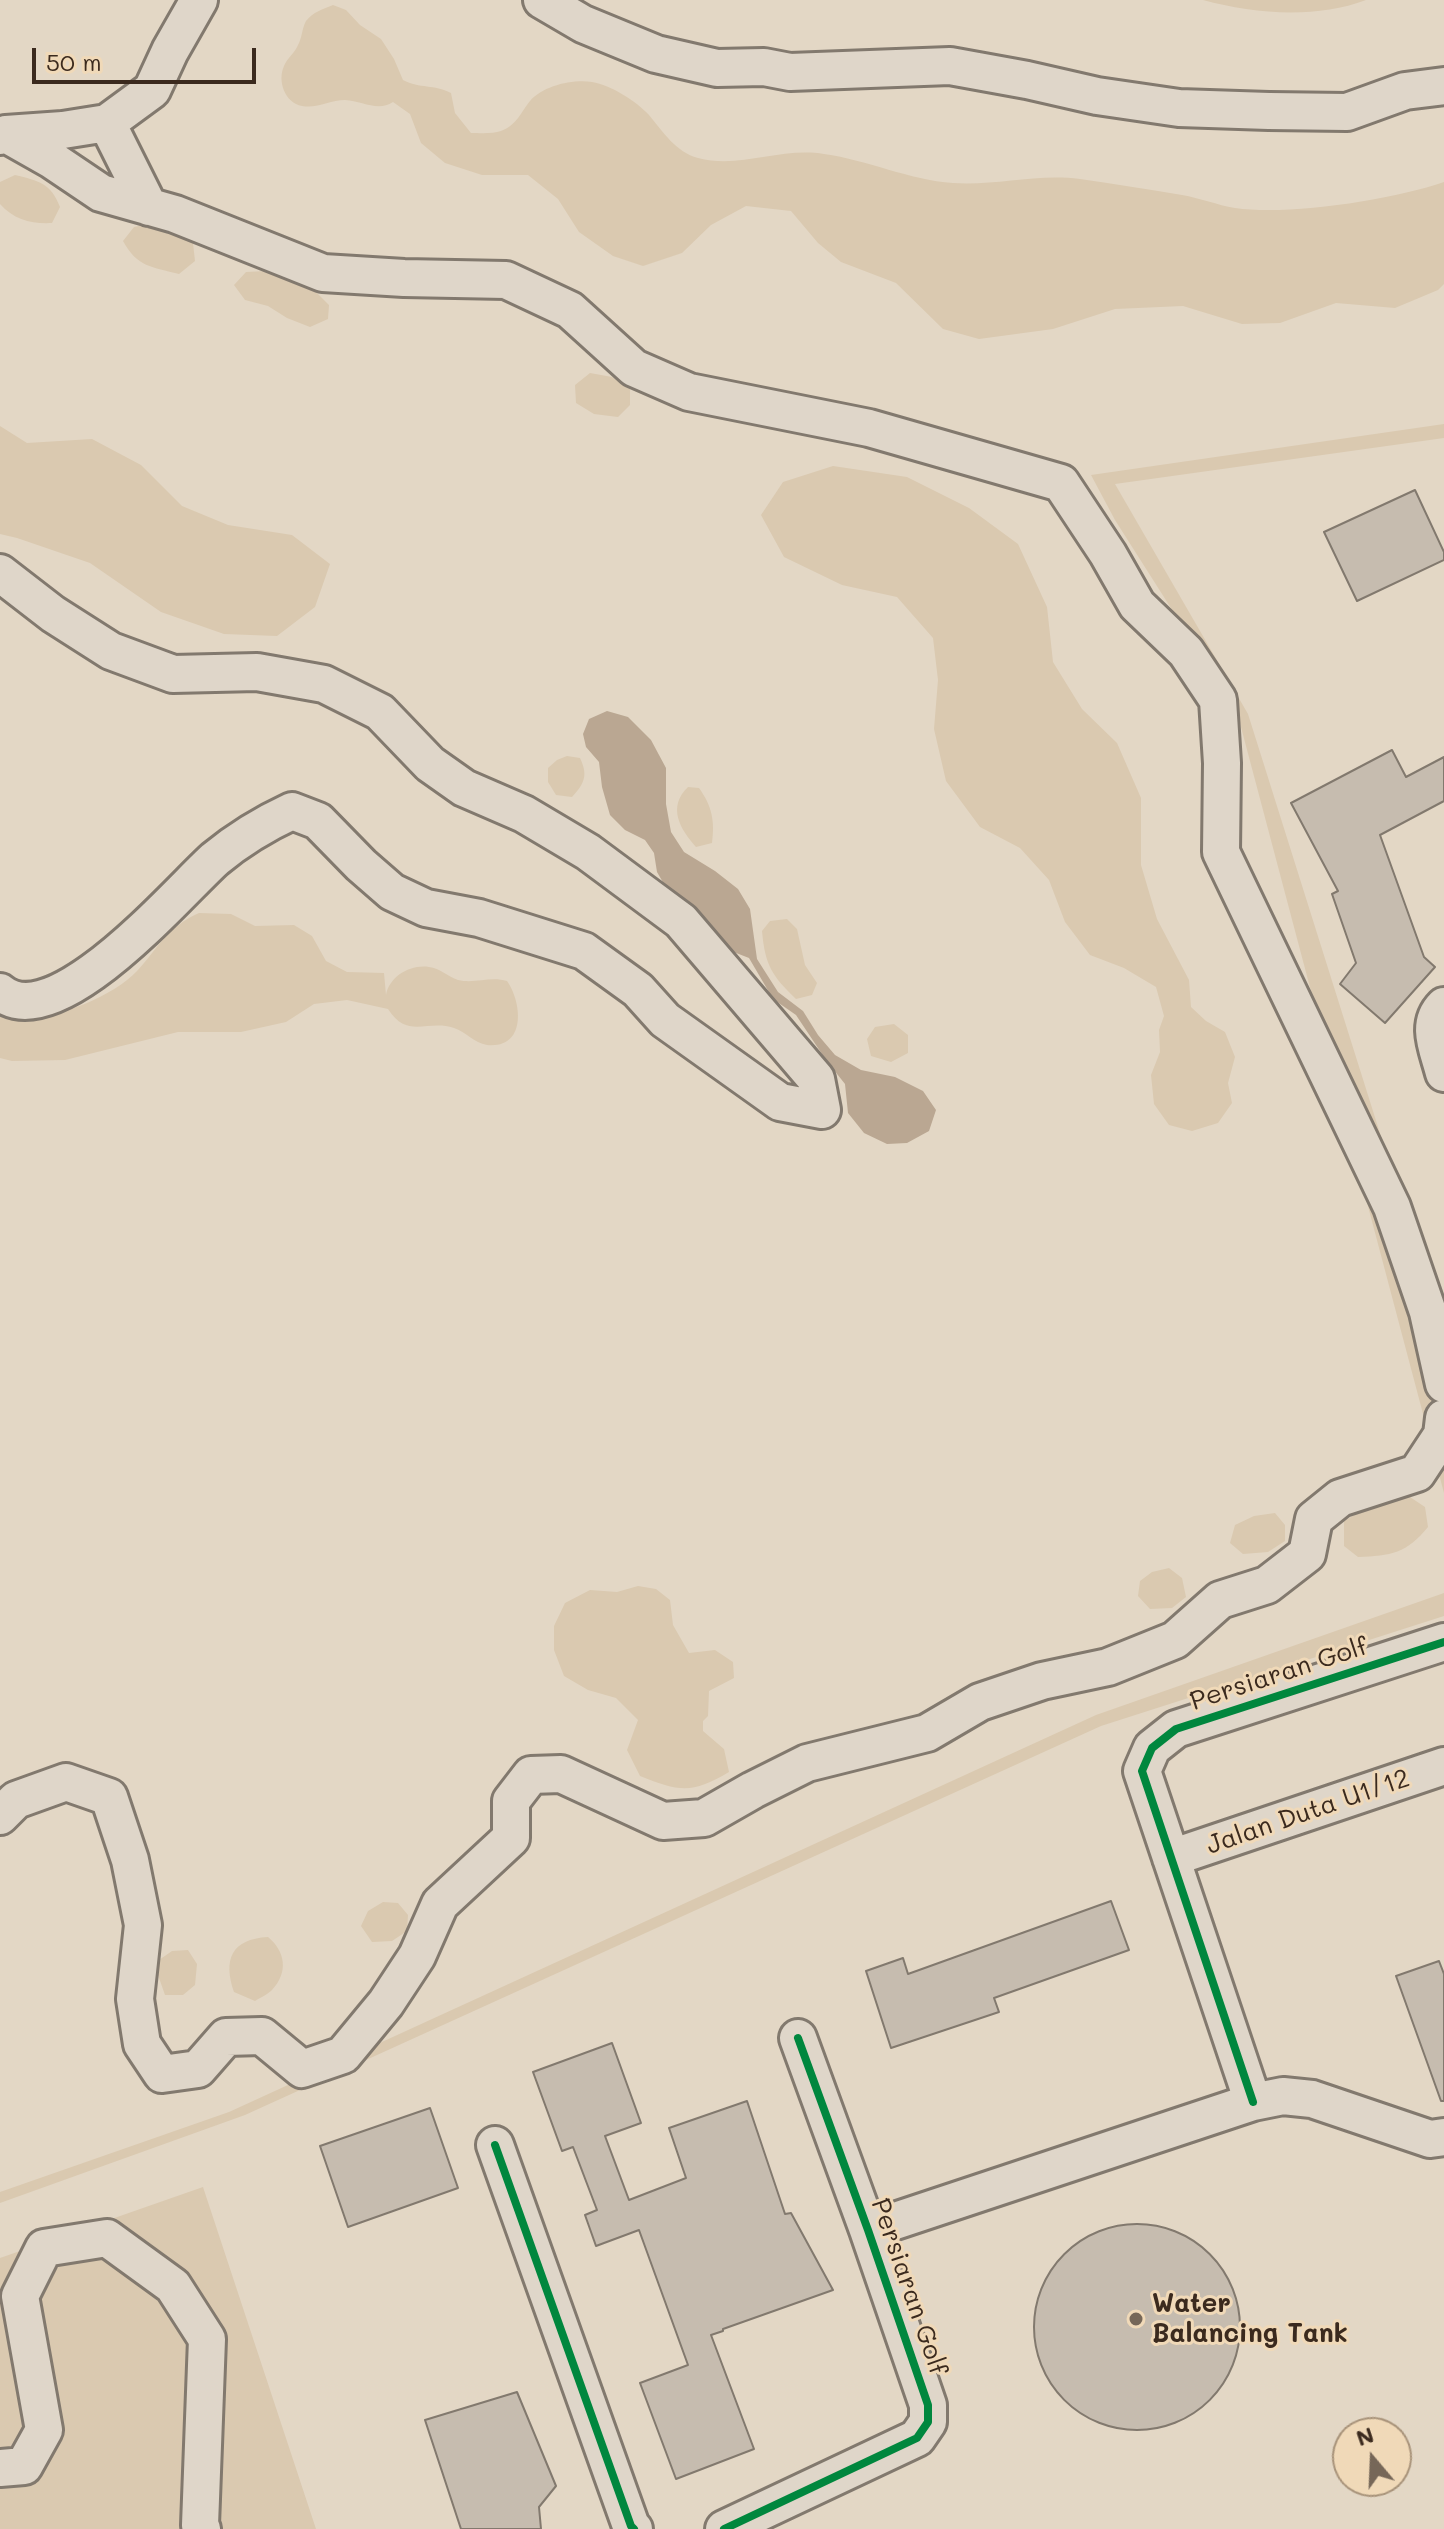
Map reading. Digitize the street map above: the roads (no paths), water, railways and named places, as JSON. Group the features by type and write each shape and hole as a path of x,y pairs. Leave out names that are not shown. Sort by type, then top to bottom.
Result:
{"street":[{"path":"3,135 107,123 152,90 199,0"},
{"path":"542,0 583,24 656,54 717,68 764,67 790,72 950,66 1097,96 1179,108 1285,111 1347,112 1405,91 1444,86"},
{"path":"107,123 149,207"},
{"path":"3,135 52,160 101,193 149,207 323,273 506,280 570,310 634,368 689,392 869,428 1061,483 1137,605 1186,652 1218,700 1222,763 1221,852 1392,1207 1428,1312 1444,1384"},
{"path":"0,573 53,614 111,651 173,674 257,672 324,684 380,712 430,764 464,788 524,814 588,852 681,921 816,1079 822,1110 780,1102 665,1020 638,990 584,951 479,918 426,908 392,892 318,821 292,811 255,829 215,859 142,932 64,991 32,1001 7,997 0,992"},
{"path":"1444,1006 1437,1013 1433,1028 1444,1073"},
{"path":"0,1816 16,1800 66,1782 109,1797 130,1860 143,1925 135,1999 142,2044 162,2074 198,2069 226,2037 262,2036 302,2069 343,2055 386,2003 417,1956 440,1904 511,1838 511,1801 531,1775 561,1774 663,1821 704,1818 807,1763 927,1733 980,1702 1042,1681 1108,1667 1175,1640 1220,1600 1267,1585 1307,1554 1314,1519 1340,1498 1417,1473 1442,1435 1444,1418"},
{"name":"Persiaran Golf","path":"1253,2102 1142,1771 1152,1748 1176,1729 1444,1642"},
{"name":"Jalan Duta U1/12","path":"1171,1858 1444,1766"},
{"name":"Persiaran Golf","path":"724,2529 917,2438 928,2422 928,2405 798,2038"},
{"name":"Persiaran Golf","path":"868,2230 1253,2102 1283,2096 1312,2099 1430,2139 1444,2137"},
{"path":"495,2145 634,2529"},
{"path":"0,2468 24,2466 44,2430 20,2296 44,2248 107,2238 173,2286 207,2339 202,2529"}],"place":[{"name":"Water Balancing Tank","path":"1136,2319"}]}
